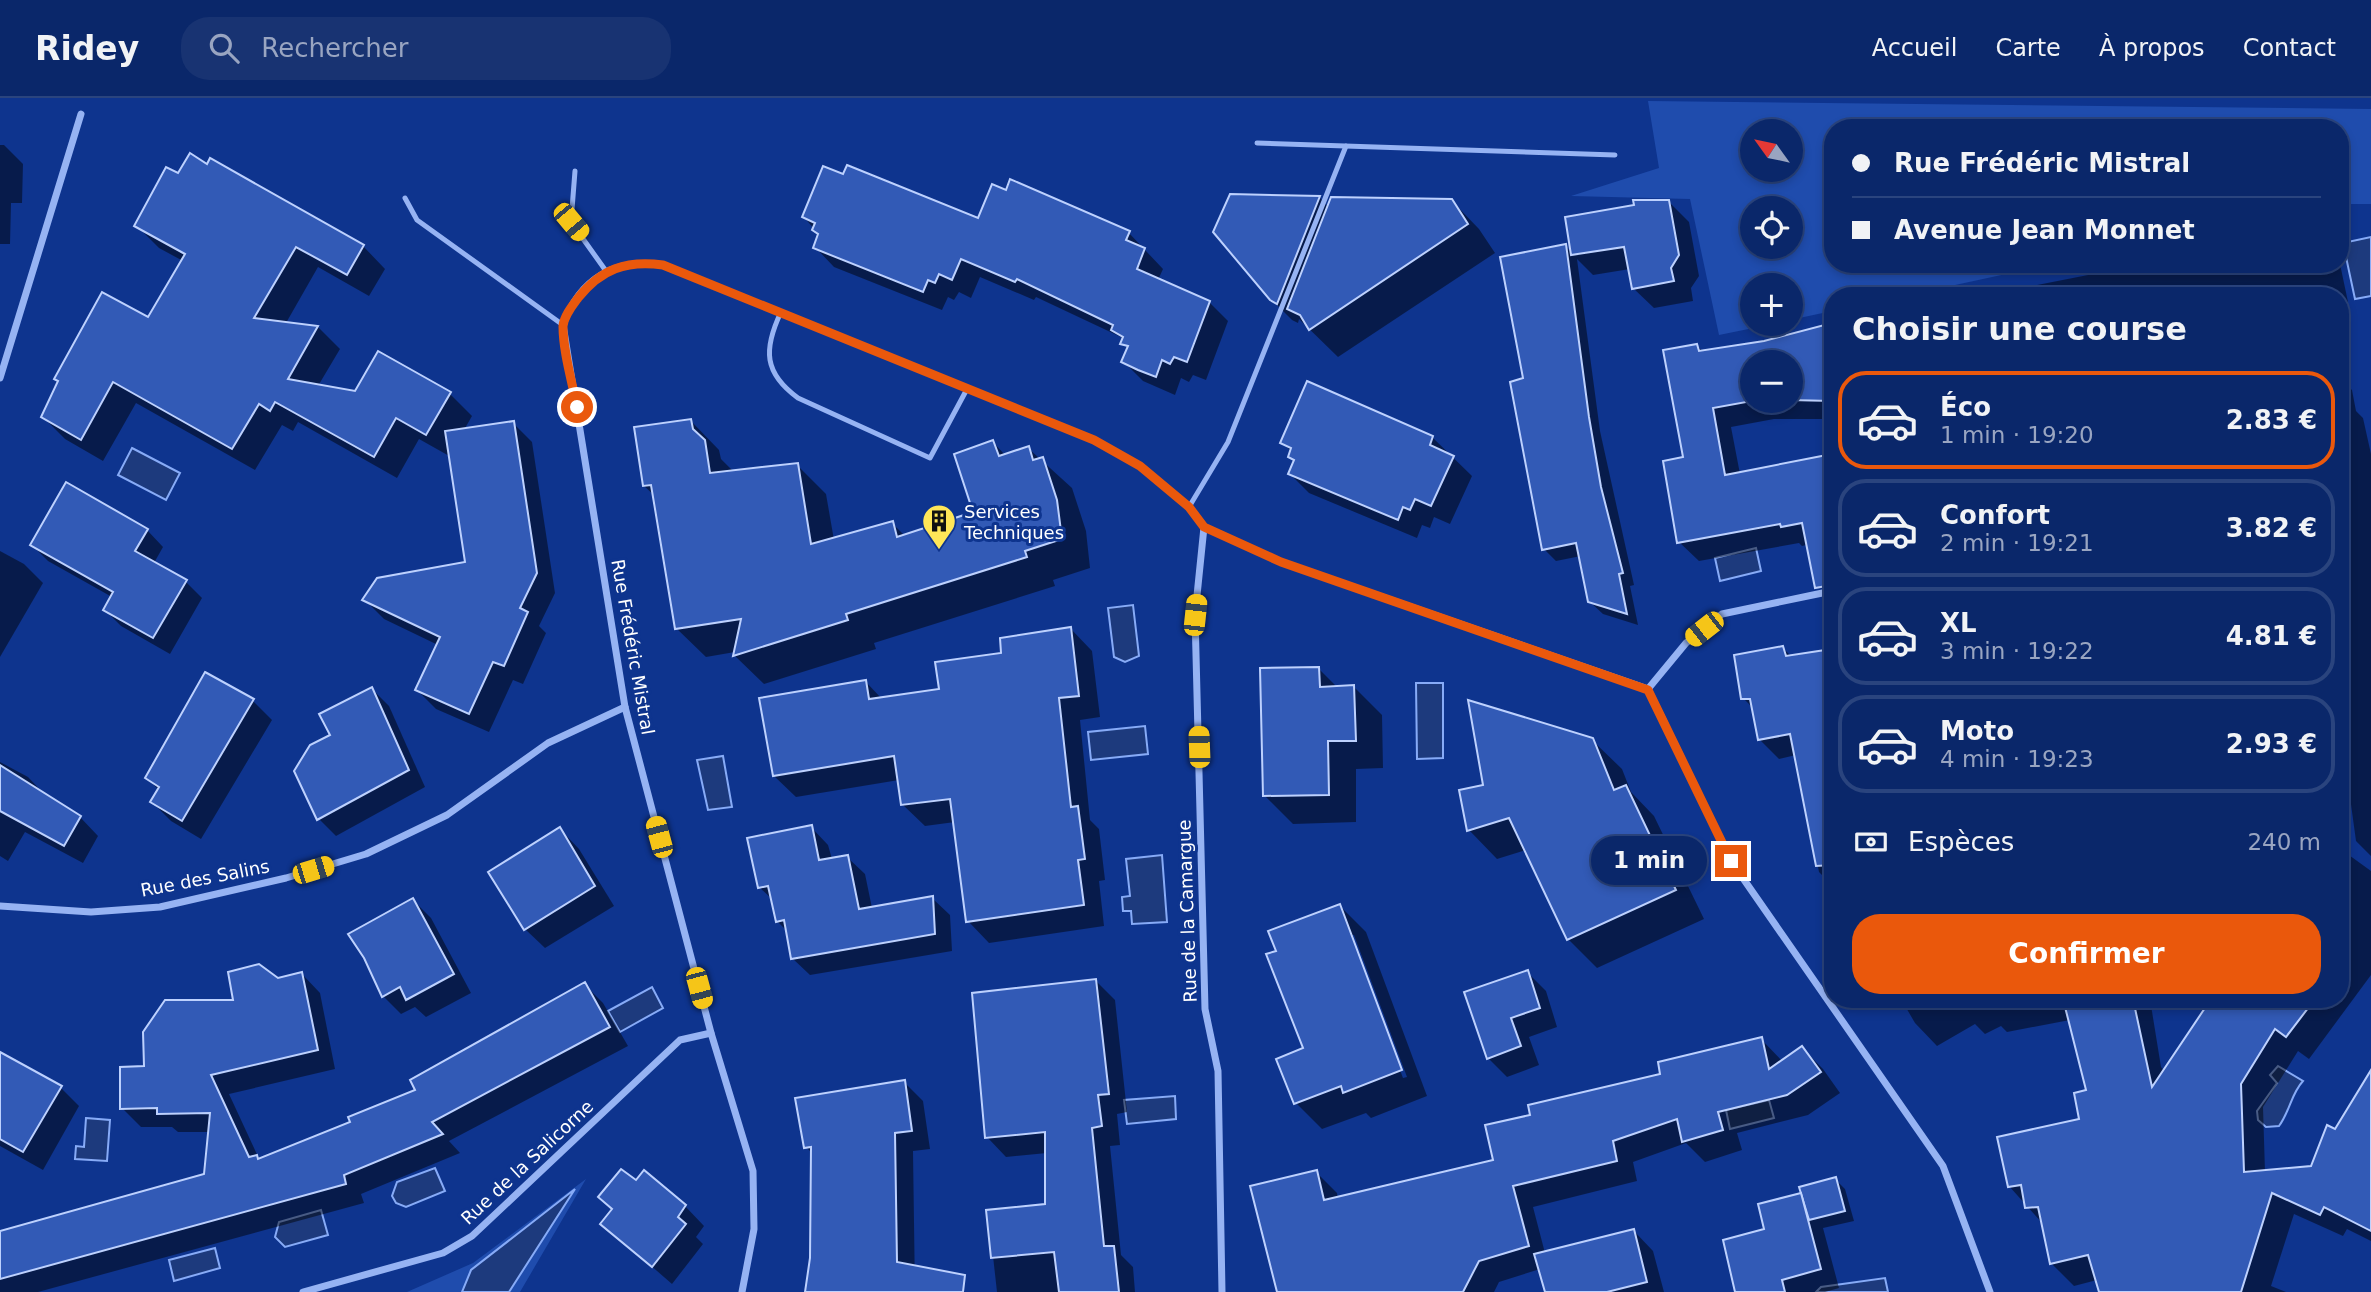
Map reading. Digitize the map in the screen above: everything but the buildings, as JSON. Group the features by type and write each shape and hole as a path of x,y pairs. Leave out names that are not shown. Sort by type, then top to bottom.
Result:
{"street":[{"path":"0,378 81,114"},
{"path":"563,325 569,310 581,294 606,271 640,262 663,265 1094,440 1140,466 1189,507 1204,527 1281,562 1648,690 1731,861 1824,995"},
{"name":"Rue Frédéric Mistral","path":"563,325 625,707 711,1033 753,1171 754,1229 742,1292"},
{"name":"Rue de la Camargue","path":"1204,527 1195,615 1205,1009 1218,1072 1222,1292"},
{"path":"1648,690 1686,643 1722,614 1824,593"},
{"name":"Rue des Salins","path":"0,906 91,912 160,906 286,878 366,854 447,815 548,743 591,720 625,707"},
{"path":"1833,1008 1943,1166 1990,1292"},
{"name":"Rue de la Salicorne","path":"303,1292 443,1253 472,1236 680,1040 711,1033"}],"lane":[{"path":"1257,143 1615,155"},
{"path":"1189,507 1228,442 1346,146"},
{"path":"575,171 571,222 606,271"},
{"path":"405,198 417,220 563,325"},
{"path":"781,312 772,331 769,358 780,384 798,398 930,458 967,389"}],"shaded area":[{"path":"1648,101 2371,109 2371,204 2349,204 2349,119 1824,119 1824,273 2010,273 1946,287 1824,287 1824,313 1803,317 1803,273 1740,273 1740,331 1719,335 1690,199 1571,196 1659,168"},
{"path":"2371,237 2371,296 2355,299 2349,271 2349,242"},
{"path":"132,448 180,473 166,500 118,475"},
{"path":"1756,548 1761,571 1720,581 1715,558"},
{"path":"1133,605 1139,656 1125,662 1114,657 1108,608"},
{"path":"1416,683 1443,683 1443,758 1417,759"},
{"path":"1145,726 1148,754 1091,760 1088,732"},
{"path":"723,756 732,807 708,810 697,760"},
{"path":"1162,855 1167,922 1132,924 1131,911 1123,911 1122,897 1130,896 1126,859"},
{"path":"652,987 663,1008 620,1032 608,1011"},
{"path":"2278,1066 2303,1081 2279,1126 2266,1127 2258,1120 2257,1111 2277,1083 2270,1075"},
{"path":"1175,1096 1176,1119 1127,1124 1124,1100"},
{"path":"1769,1100 1774,1118 1730,1129 1726,1110"},
{"path":"86,1118 110,1120 107,1161 75,1159 76,1146 84,1147"},
{"path":"435,1168 445,1191 406,1207 396,1203 392,1196 397,1182"},
{"path":"586,1179 520,1292 407,1292 473,1263"},
{"path":"575,1189 509,1292 462,1292 471,1270"},
{"path":"321,1210 328,1235 285,1247 275,1237 279,1222"},
{"path":"215,1248 220,1268 174,1281 169,1260"},
{"path":"1885,1278 1888,1292 1816,1292 1821,1287"}],"place":[{"name":"Services Techniques","path":"939,551"}],"route":[{"path":"577,407 563,325 569,310 588,286 614,267 640,262 663,265 1094,440 1140,466 1189,507 1204,527 1281,562 1648,690 1731,861"}]}
